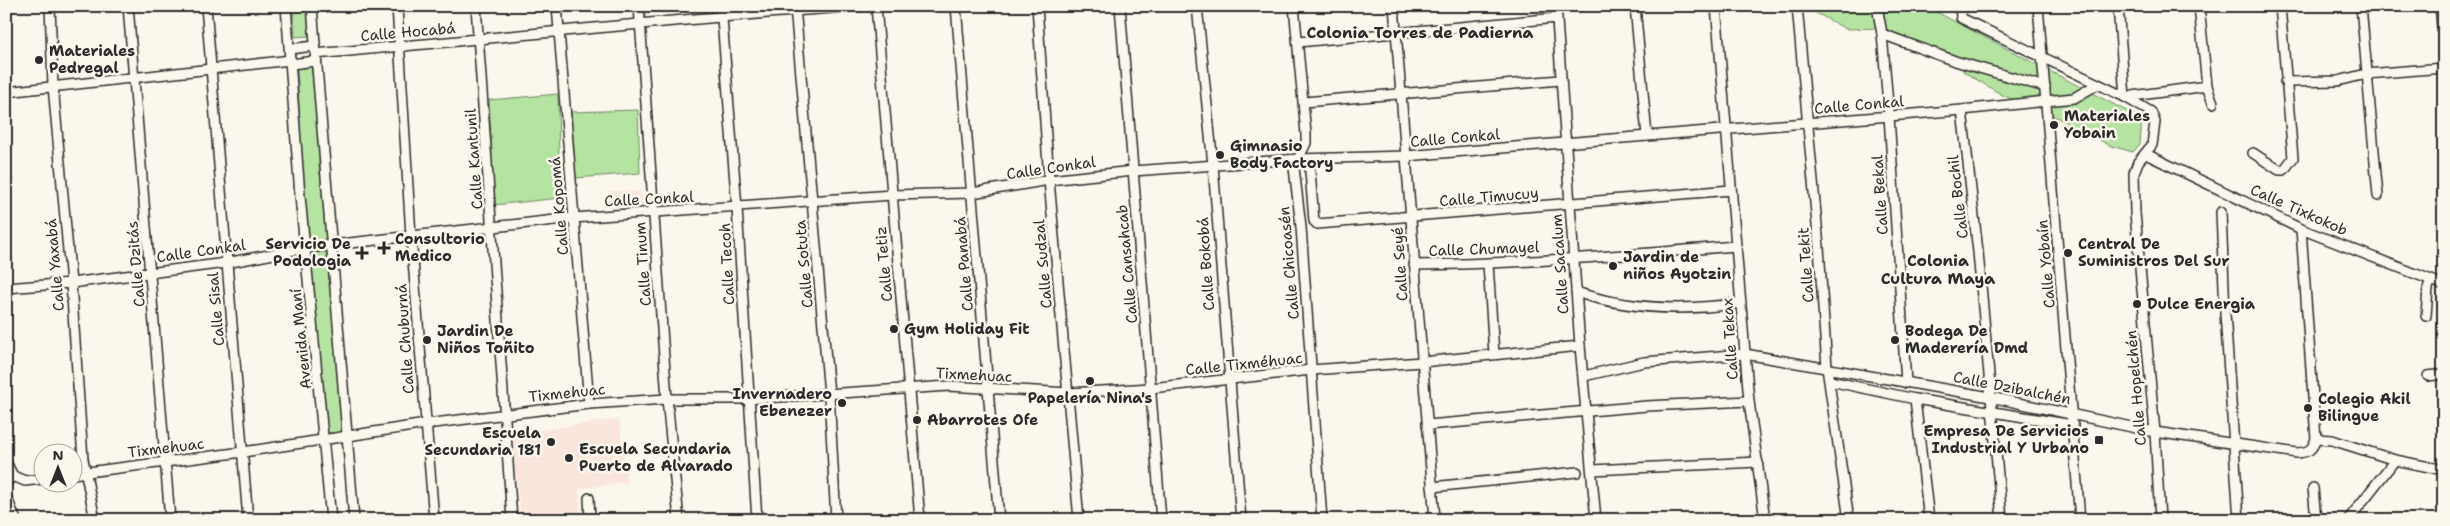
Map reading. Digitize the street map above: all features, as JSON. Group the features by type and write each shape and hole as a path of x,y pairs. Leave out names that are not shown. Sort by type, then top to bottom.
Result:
{"street":[{"name":"Calle Yaxabá","path":"50,6 53,86 86,472 95,520"},
{"name":"Calle Dzitás","path":"128,6 170,520"},
{"name":"Calle Sisal","path":"206,6 248,520"},
{"name":"Avenida Maní","path":"286,6 305,248 331,520"},
{"path":"312,6 354,520"},
{"name":"Calle Chuburná","path":"397,6 412,236 434,520"},
{"name":"Calle Kantunil","path":"476,6 480,38 512,520"},
{"name":"Calle Kopomá","path":"557,6 588,404"},
{"name":"Calle Tinum","path":"638,6 667,399 679,520"},
{"name":"Calle Tecoh","path":"721,6 737,208 757,520"},
{"name":"Calle Hocabá","path":"6,92 134,77 291,62 315,54 559,30 640,26 795,8 863,6"},
{"name":"Calle Tetiz","path":"876,6 920,520"},
{"name":"Calle Panabá","path":"956,6 999,520"},
{"name":"Calle Sudzal","path":"1037,6 1049,180 1079,520"},
{"name":"Calle Cansahcab","path":"1120,6 1161,520"},
{"name":"Calle Bokobá","path":"1197,6 1241,520"},
{"name":"Calle Chicoasén","path":"1294,6 1304,102 1306,144 1294,168 1301,227 1322,520"},
{"name":"Calle Seyé","path":"1394,6 1435,520"},
{"name":"Calle Sacalum","path":"1556,6 1580,346 1588,410 1596,520"},
{"path":"1635,6 1647,136"},
{"name":"Calle Tekax","path":"1716,6 1742,303 1748,401 1765,519"},
{"name":"Calle Tekit","path":"1797,6 1806,123 1819,248 1827,368 1849,520"},
{"name":"Calle Bekal","path":"1876,6 1882,34 1889,116 1906,383"},
{"path":"1960,6 1961,18 2125,97 2207,86"},
{"name":"Calle Yobaín","path":"2038,6 2044,58 2046,103 2080,520"},
{"path":"2118,6 2125,97"},
{"path":"2199,6 2207,86 2212,103"},
{"path":"2253,153 2278,170 2284,170 2290,164 2293,148 2285,82 2280,6"},
{"path":"2361,6 2378,196"},
{"path":"2440,6 2444,45"},
{"name":"Calle Sotuta","path":"795,8 828,394 836,520"},
{"path":"1298,42 1557,18"},
{"path":"1882,34 1955,61 2045,87"},
{"name":"Calle Hocabá","path":"290,49 315,54"},
{"path":"2285,82 2338,81 2366,74 2444,68"},
{"path":"1304,102 1560,80"},
{"name":"Calle Conkal","path":"6,288 71,283 226,263 305,248 573,218 737,208 892,195 972,193 1049,180 1133,171 1298,159 1406,156 2046,103 2074,98 2098,84"},
{"name":"Calle Hopelchén","path":"2125,97 2151,112 2155,122 2152,144 2138,162 2134,173 2135,213 2155,432 2160,520"},
{"name":"Calle Bochil","path":"1962,110 1978,252 2002,520"},
{"name":"Calle Tixkokob","path":"2146,154 2301,229 2444,285"},
{"name":"Calle Timucuy","path":"1309,159 1314,221 1317,224 1410,218 1731,190"},
{"path":"2221,212 2225,312 2239,520"},
{"path":"2301,229 2316,438 2332,440 2395,460 2444,470"},
{"name":"Calle Chumayel","path":"1414,265 1488,264 1574,259 1736,246"},
{"path":"1488,264 1494,354"},
{"path":"2426,316 2428,288 2431,280"},
{"path":"1576,292 1603,301 1662,308 1742,303"},
{"name":"Calle Tixméhuac","path":"1069,393 1151,388 1228,378 1422,362 1580,346"},
{"name":"Calle Dzibalchén","path":"1584,376 1644,362 1745,354 1990,397 2155,432 2274,450 2307,452 2313,448 2316,438"},
{"path":"2428,376 2444,374"},
{"path":"1830,381 1915,399 1992,410 2073,425"},
{"name":"Tixmehuac","path":"82,473 243,452 426,424 588,404 667,399 748,398 949,386 988,390 1069,393"},
{"path":"1915,399 1929,520"},
{"path":"1427,425 1588,410 1748,401"},
{"path":"2348,520 2395,460"},
{"path":"6,462 13,476 25,481 32,480"},
{"path":"1592,470 1758,462"},
{"path":"1432,487 1577,472"},
{"path":"6,483 13,476"},
{"path":"2312,488 2316,520"},
{"path":"6,496 16,520"},
{"path":"589,498 590,520"},
{"path":"1744,520 1765,519"}],"shaded area":[{"path":"609,191 640,191 644,207 611,209"},
{"name":"Escuela Secundaria Puerto de Alvarado","path":"619,419 627,482 579,489 581,520 521,520 511,434"}],"green space":[{"path":"293,6 308,6 309,36 295,37"},
{"path":"1803,6 1925,6 2142,119 2140,144 2133,152 2111,146 2041,109 2004,96 1964,72 1956,59 1912,42 1884,28 1846,29"},
{"path":"311,66 320,124 319,166 329,239 306,242 297,68"},
{"path":"558,94 559,160 565,163 560,165 560,198 494,205 489,158 492,157 489,100"},
{"path":"638,110 640,173 576,178 569,112"},
{"path":"330,252 345,432 326,433 307,253"}],"place":[{"name":"Materiales Pedregal","path":"39,60"},
{"name":"Materiales Yobain","path":"2054,125"},
{"name":"Gimnasio Body Factory","path":"1220,155"},
{"name":"Consultorio Medico","path":"384,248"},
{"name":"Servicio De Podologia","path":"362,253"},
{"name":"Central De Suministros Del Sur","path":"2068,253"},
{"name":"Jardin de niños Ayotzin","path":"1613,266"},
{"name":"Dulce Energia","path":"2137,304"},
{"name":"Gym Holiday Fit","path":"894,329"},
{"name":"Jardin De Niños Toñito","path":"427,340"},
{"name":"Bodega De Maderería Dmd","path":"1895,340"},
{"name":"Papelería Nina's","path":"1090,381"},
{"name":"Invernadero Ebenezer","path":"842,403"},
{"name":"Colegio Akil Bilingue","path":"2308,408"},
{"name":"Abarrotes Ofe","path":"917,420"},
{"name":"Empresa De Servicios Industrial Y Urbano","path":"2099,440"},
{"name":"Escuela Secundaria 181","path":"551,442"},
{"name":"Escuela Secundaria Puerto de Alvarado","path":"569,458"}],"district":[{"name":"Colonia Torres de Padierna","path":"1420,32"},
{"name":"Colonia Cultura Maya","path":"1938,269"}]}
